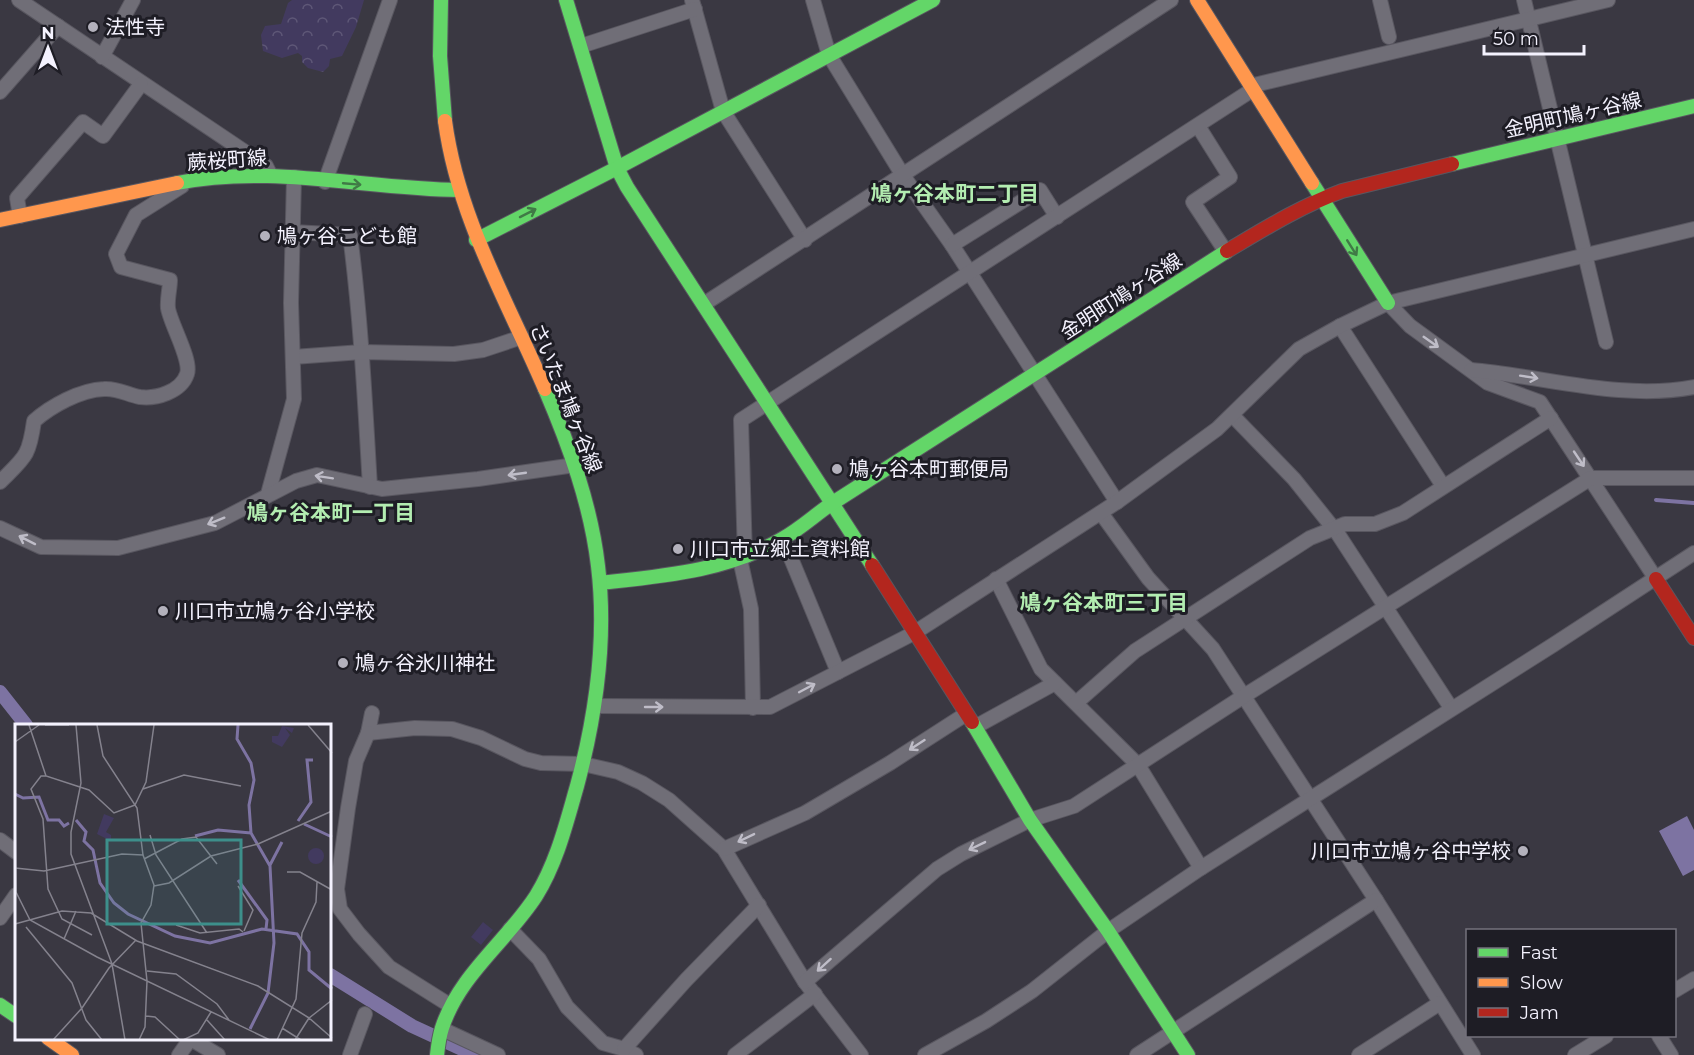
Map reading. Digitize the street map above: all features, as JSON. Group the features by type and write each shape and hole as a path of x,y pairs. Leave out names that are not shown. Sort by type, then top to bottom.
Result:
{"main road":[{"name":"さいたま鳩ヶ谷線","path":"440,1045 452,1006 474,972 510,929 548,875 567,822 583,764 595,706 600,626 600,583 591,524 574,465 555,412 476,240 459,190 440,82 441,0"},
{"path":"566,0 617,168 627,187 889,590 1030,820 1108,931 1188,1055"},
{"path":"476,240 830,55 915,4 933,0"},
{"path":"1197,0 1388,303"},
{"name":"金明町鳩ヶ谷線","path":"600,583 711,568 742,558 783,539 831,504 1226,252 1321,198 1352,188 1694,106"},
{"name":"蕨桜町線","path":"0,220 190,181 225,176 294,177 421,191 459,190"},
{"path":"1656,579 1694,638"},
{"path":"0,1005 15,1015"},
{"path":"51,1040 72,1055"}],"street":[{"path":"19,0 266,166 272,176"},
{"path":"102,57 133,0"},
{"path":"325,182 390,0"},
{"path":"813,0 830,55 902,174 952,245 1117,502"},
{"path":"704,304 1171,0"},
{"path":"1380,0 1389,37"},
{"path":"1524,0 1606,342"},
{"path":"753,708 751,609 742,558 741,420 1198,126 1251,88 1608,0"},
{"path":"581,46 694,5 723,111 805,240"},
{"path":"0,92 58,26"},
{"path":"20,216 17,198 83,122 103,136 141,84"},
{"path":"1198,126 1230,177 1193,202 1226,252"},
{"path":"268,494 294,399 292,232 294,177"},
{"path":"0,482 22,460 30,448 34,421 48,408 103,388 119,390 140,397 164,395 177,387 187,374 178,335 168,308 170,280 122,267 116,254 136,215 190,181"},
{"path":"952,245 1040,190 1057,216"},
{"path":"595,706 770,707 915,633 1101,513 1217,429 1299,349 1340,326 1388,303 1694,229"},
{"path":"292,232 350,235 362,352 370,487"},
{"path":"1388,303 1410,326 1488,383 1540,402 1656,579"},
{"path":"1340,326 1443,486"},
{"path":"293,357 362,352 454,354 483,350 522,337"},
{"path":"1471,370 1604,389 1676,391 1694,387"},
{"path":"1232,415 1294,478 1333,528 1387,607 1451,708"},
{"path":"1076,703 1135,651 1310,538 1345,524 1375,524 1387,521 1551,418"},
{"path":"0,528 41,547 118,548 215,523 268,494 296,481 317,475 382,489 478,479 574,465"},
{"path":"805,982 937,868 1030,820 1074,806 1244,696 1591,478 1694,478"},
{"path":"1101,513 1148,578 1213,649 1376,900 1473,1055"},
{"path":"783,539 838,672"},
{"path":"925,1055 986,1021 1032,991 1108,931 1201,868 1694,553"},
{"path":"996,579 1041,669 1138,765 1201,868"},
{"path":"975,727 1056,683"},
{"path":"372,713 368,733 356,761 348,808 337,889 340,909 389,967 452,1006"},
{"path":"724,849 806,813 966,714"},
{"path":"368,733 415,728 452,729 481,738 525,759 541,763 583,764 618,772 642,783 669,800 724,849 805,982 861,1055"},
{"path":"0,840 15,851"},
{"path":"0,918 15,896"},
{"path":"1137,1055 1376,900"},
{"path":"510,929 539,959 567,1007 603,1043 630,1052 678,988 759,905"},
{"path":"1676,991 1694,979"},
{"path":"735,1055 815,994"},
{"path":"1359,1055 1440,1003"},
{"path":"350,1055 365,1014"},
{"path":"1575,1055 1603,1037"},
{"path":"1660,1037 1671,1055"},
{"path":"179,1055 190,1040"},
{"path":"193,1040 218,1055"},
{"path":"440,1045 498,1055"}],"green space":[{"path":"292,0 364,0 356,27 342,56 330,59 329,66 323,72 308,68 298,53 282,58 263,51 261,35 265,26 281,24 288,3"},
{"path":"483,922 493,930 481,945 471,937"}],"shaded area":[{"path":"1687,816 1694,830 1694,870 1683,876 1659,831"}],"waterway":[{"path":"1656,500 1694,503"},
{"path":"0,692 25,724"},
{"path":"332,976 412,1026 475,1055"}],"traffic: fast":[{"path":"441,0 440,56 445,121"},
{"path":"566,0 617,168 627,187 872,565"},
{"path":"476,240 617,168 933,0"},
{"path":"1452,164 1694,106"},
{"path":"177,183 247,176 459,190"},
{"path":"1312,183 1388,303"},
{"path":"600,583 671,574 717,565 761,550 782,539 831,504 1227,251"},
{"path":"437,1055 442,1028 460,991 536,896 550,870 577,786 590,732 598,677 601,622 595,543 578,476 545,389"},
{"path":"972,722 1030,820 1108,931 1188,1055"},
{"path":"0,1005 15,1015"}],"traffic: slow":[{"path":"1197,0 1312,183"},
{"path":"445,121 451,157 472,225 545,389"},
{"path":"0,220 177,183"},
{"path":"51,1040 72,1055"}],"traffic: jam":[{"path":"1227,251 1297,211 1342,191 1452,164"},
{"path":"872,565 972,722"},
{"path":"1656,579 1694,638"}],"place":[{"name":"法性寺","path":"93,27"},
{"name":"鳩ヶ谷こども館","path":"265,236"},
{"name":"鳩ヶ谷本町郵便局","path":"837,469"},
{"name":"川口市立郷土資料館","path":"678,549"},
{"name":"川口市立鳩ヶ谷小学校","path":"163,611"},
{"name":"鳩ヶ谷氷川神社","path":"343,663"},
{"name":"川口市立鳩ヶ谷中学校","path":"1523,851"}],"district":[{"name":"鳩ヶ谷本町二丁目","path":"955,193"},
{"name":"鳩ヶ谷本町一丁目","path":"331,512"},
{"name":"鳩ヶ谷本町三丁目","path":"1104,602"}]}
